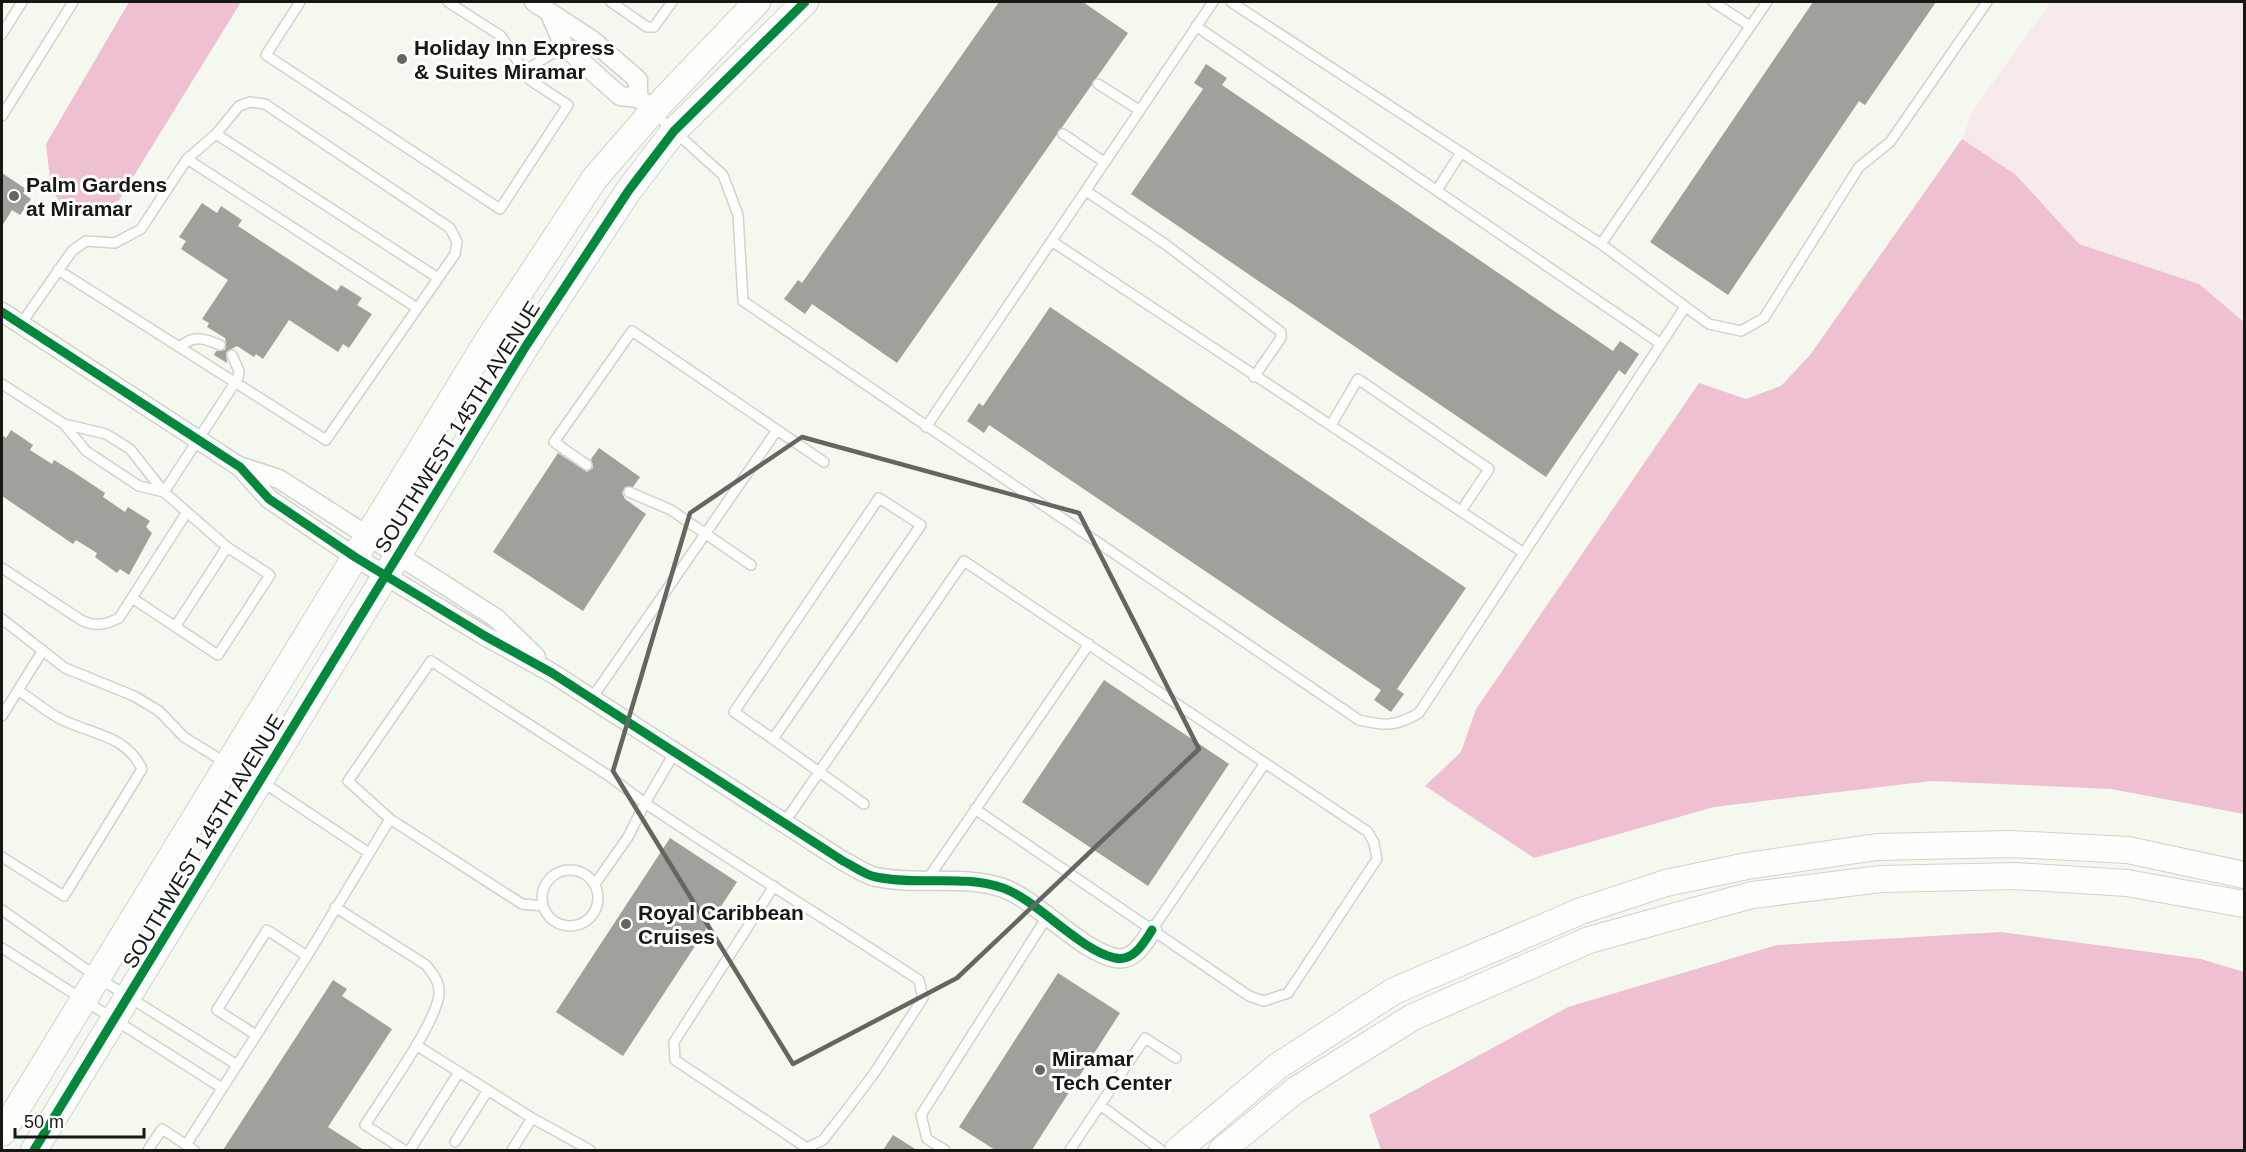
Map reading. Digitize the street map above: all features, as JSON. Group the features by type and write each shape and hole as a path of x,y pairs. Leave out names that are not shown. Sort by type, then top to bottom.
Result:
{"street":[{"path":"534,2 550,15 592,40 638,80 645,104"},
{"name":"SOUTHWEST 145TH AVENUE","path":"2,1134 488,340 596,177 645,104 758,2"},
{"name":"SOUTHWEST 145TH AVENUE","path":"34,1150 116,1020 526,346 629,190 674,131 805,2"},
{"path":"550,15 564,46 620,96 645,104"},
{"path":"2,312 240,466 279,479 361,546 392,566 485,636 552,673 784,823 873,877 908,882 976,880 1006,889 1096,950 1115,958 1126,958 1140,948 1152,930"},
{"path":"1178,1150 1278,1066 1394,991 1581,911 1666,883 1747,866 1877,847 2000,844 2128,850 2244,875"},
{"path":"1222,1150 1296,1090 1413,1017 1589,940 1752,895 1881,879 2015,876 2127,883 2244,904"}],"lane":[{"path":"2,34 22,2"},
{"path":"2,116 73,2"},
{"path":"300,2 266,55 500,209 568,105 530,80 501,36 448,2"},
{"path":"611,2 647,27 654,27 672,2"},
{"path":"926,427 1213,2"},
{"path":"1231,2 1460,154 1601,244 1709,324 1741,331 1764,318 1859,167 1890,142 1987,2"},
{"path":"1713,2 1750,26"},
{"path":"1601,244 1767,2"},
{"path":"1196,26 1661,344"},
{"path":"523,72 564,46"},
{"path":"1098,84 1139,110"},
{"path":"21,324 58,270 72,251 86,241 115,243 141,229 187,159 216,134 239,106 250,102 265,104 450,228 457,242 455,254 326,440 58,270"},
{"path":"645,104 723,174 738,215 743,301 1359,720 1385,726 1404,722 1419,713 1685,307"},
{"path":"216,134 438,278"},
{"path":"1063,134 1104,162"},
{"path":"1437,190 1460,154"},
{"path":"187,159 417,308"},
{"path":"1086,191 1174,250 1281,332 1281,338 1254,377"},
{"path":"1053,242 1254,377 1330,424 1524,553"},
{"path":"587,465 554,442 632,331 824,462"},
{"path":"179,347 195,337 201,337 220,345"},
{"path":"164,492 235,382 239,371 232,355"},
{"path":"1330,424 1358,379 1489,469 1461,511"},
{"path":"2,384 64,424 86,451 139,486 164,492"},
{"path":"64,424 106,434 130,449 164,492 227,547 270,575 218,655 132,598"},
{"path":"592,698 777,430"},
{"path":"629,492 671,510 751,565"},
{"path":"773,739 921,525 879,498 734,712 864,804"},
{"path":"2,568 90,624 105,625 119,618 187,512"},
{"path":"175,627 227,547"},
{"path":"784,823 964,561 1368,832 1374,843 1377,859 1288,993 1264,1001 1249,996 975,809"},
{"path":"2,619 65,668 134,696 151,706 184,737 228,764"},
{"path":"927,880 1089,644"},
{"path":"2,716 43,650"},
{"path":"543,906 522,904 390,819 348,781 431,661 919,980 923,998 875,1072 823,1140 807,1148 675,1060 674,1042 774,886"},
{"path":"2,858 64,896 142,770 135,754 116,740 57,717 18,690"},
{"path":"595,884 628,837 675,752"},
{"path":"1152,930 1265,763"},
{"path":"261,781 369,853"},
{"path":"148,1150 162,1130 190,1148 222,1088 307,956 390,819"},
{"path":"578,871 595,884 599,898 598,907 593,915 579,926 561,925 553,921 543,906 543,889 553,876 560,872 578,871"},
{"path":"335,908 426,965 437,979 439,994 435,1009 416,1045 364,1125 404,1150"},
{"path":"2,909 98,977 237,1065"},
{"path":"945,1150 927,1139 921,1115 1047,917"},
{"path":"256,1035 217,1010 267,930 307,956"},
{"path":"2,948 222,1088"},
{"path":"1070,1150 1144,1038 1176,1058"},
{"path":"416,1045 532,1118 590,1150"},
{"path":"410,1150 459,1072"},
{"path":"455,1142 488,1090"},
{"path":"1100,1105 1161,1150"},
{"path":"512,1150 532,1118"}],"highlighted area":[{"path":"802,437 1079,513 1199,749 957,978 793,1064 613,771 690,513"}],"shaded area":[{"path":"129,2 241,2 119,200 94,212 63,208 51,188 46,144"},
{"path":"2051,2 2244,2 2244,322 2199,284 2079,244 1962,139 1973,110"},
{"path":"1962,139 2016,175 2079,244 2199,284 2244,322 2244,814 2111,789 1931,781 1714,807 1534,858 1425,786 1461,752 1476,709 1699,383 1746,399 1781,386 1810,355"},
{"path":"2001,932 2201,959 2244,972 2244,1150 1381,1150 1369,1115 1568,1007 1777,945"}],"building":[{"path":"999,2 1083,2 1128,33 897,363 812,304 805,314 784,299 798,280 802,283"},
{"path":"1813,2 1936,2 1865,105 1859,101 1728,295 1650,242"},
{"path":"1206,64 1227,78 1222,85 1613,351 1620,341 1639,354 1625,375 1619,370 1546,477 1131,194 1203,89 1194,83"},
{"name":"Palm Gardens at Miramar","path":"2,173 26,189 23,193 31,199 20,215 12,210 2,226"},
{"path":"202,203 217,213 221,206 242,220 238,226 337,291 341,285 362,298 357,305 372,314 349,348 343,344 338,352 289,320 263,359 256,354 254,357 237,346 226,352 227,363 214,355 216,351 225,350 225,338 207,327 209,323 202,319 228,280 181,249 186,241 179,237"},
{"path":"1050,307 1466,588 1397,689 1404,694 1391,712 1374,700 1381,690 989,425 984,433 967,421 979,403 983,406"},
{"path":"11,430 33,445 30,450 52,464 54,460 75,473 105,493 103,497 125,512 128,507 150,521 146,527 152,533 129,575 120,569 117,573 95,557 97,553 76,540 73,544 2,496 2,435 6,438"},
{"path":"599,448 640,477 633,487 625,487 622,493 625,499 646,514 583,611 493,552 558,453 587,472 593,468 591,459"},
{"path":"1104,680 1229,764 1148,886 1022,802"},
{"path":"670,838 737,882 623,1056 556,1012"},
{"name":"Miramar Tech Center","path":"1058,973 1120,1013 1032,1150 995,1150 959,1127"},
{"path":"333,980 347,989 342,996 392,1029 328,1127 364,1150 223,1150"},
{"path":"893,1135 917,1150 883,1150"}],"cycle path":[{"path":"34,1150 526,346 629,190 674,131 805,2"},
{"path":"2,312 240,467 269,499 355,557 485,636 552,673 843,861 876,877 908,881 971,882 1003,888 1030,903 1087,945 1115,958 1133,954 1142,946 1152,930"}],"place":[{"name":"Holiday Inn Express & Suites Miramar","path":"402,59"},
{"name":"Palm Gardens at Miramar","path":"14,196"},
{"name":"Royal Caribbean Cruises","path":"626,924"},
{"name":"Miramar Tech Center","path":"1040,1070"}]}
